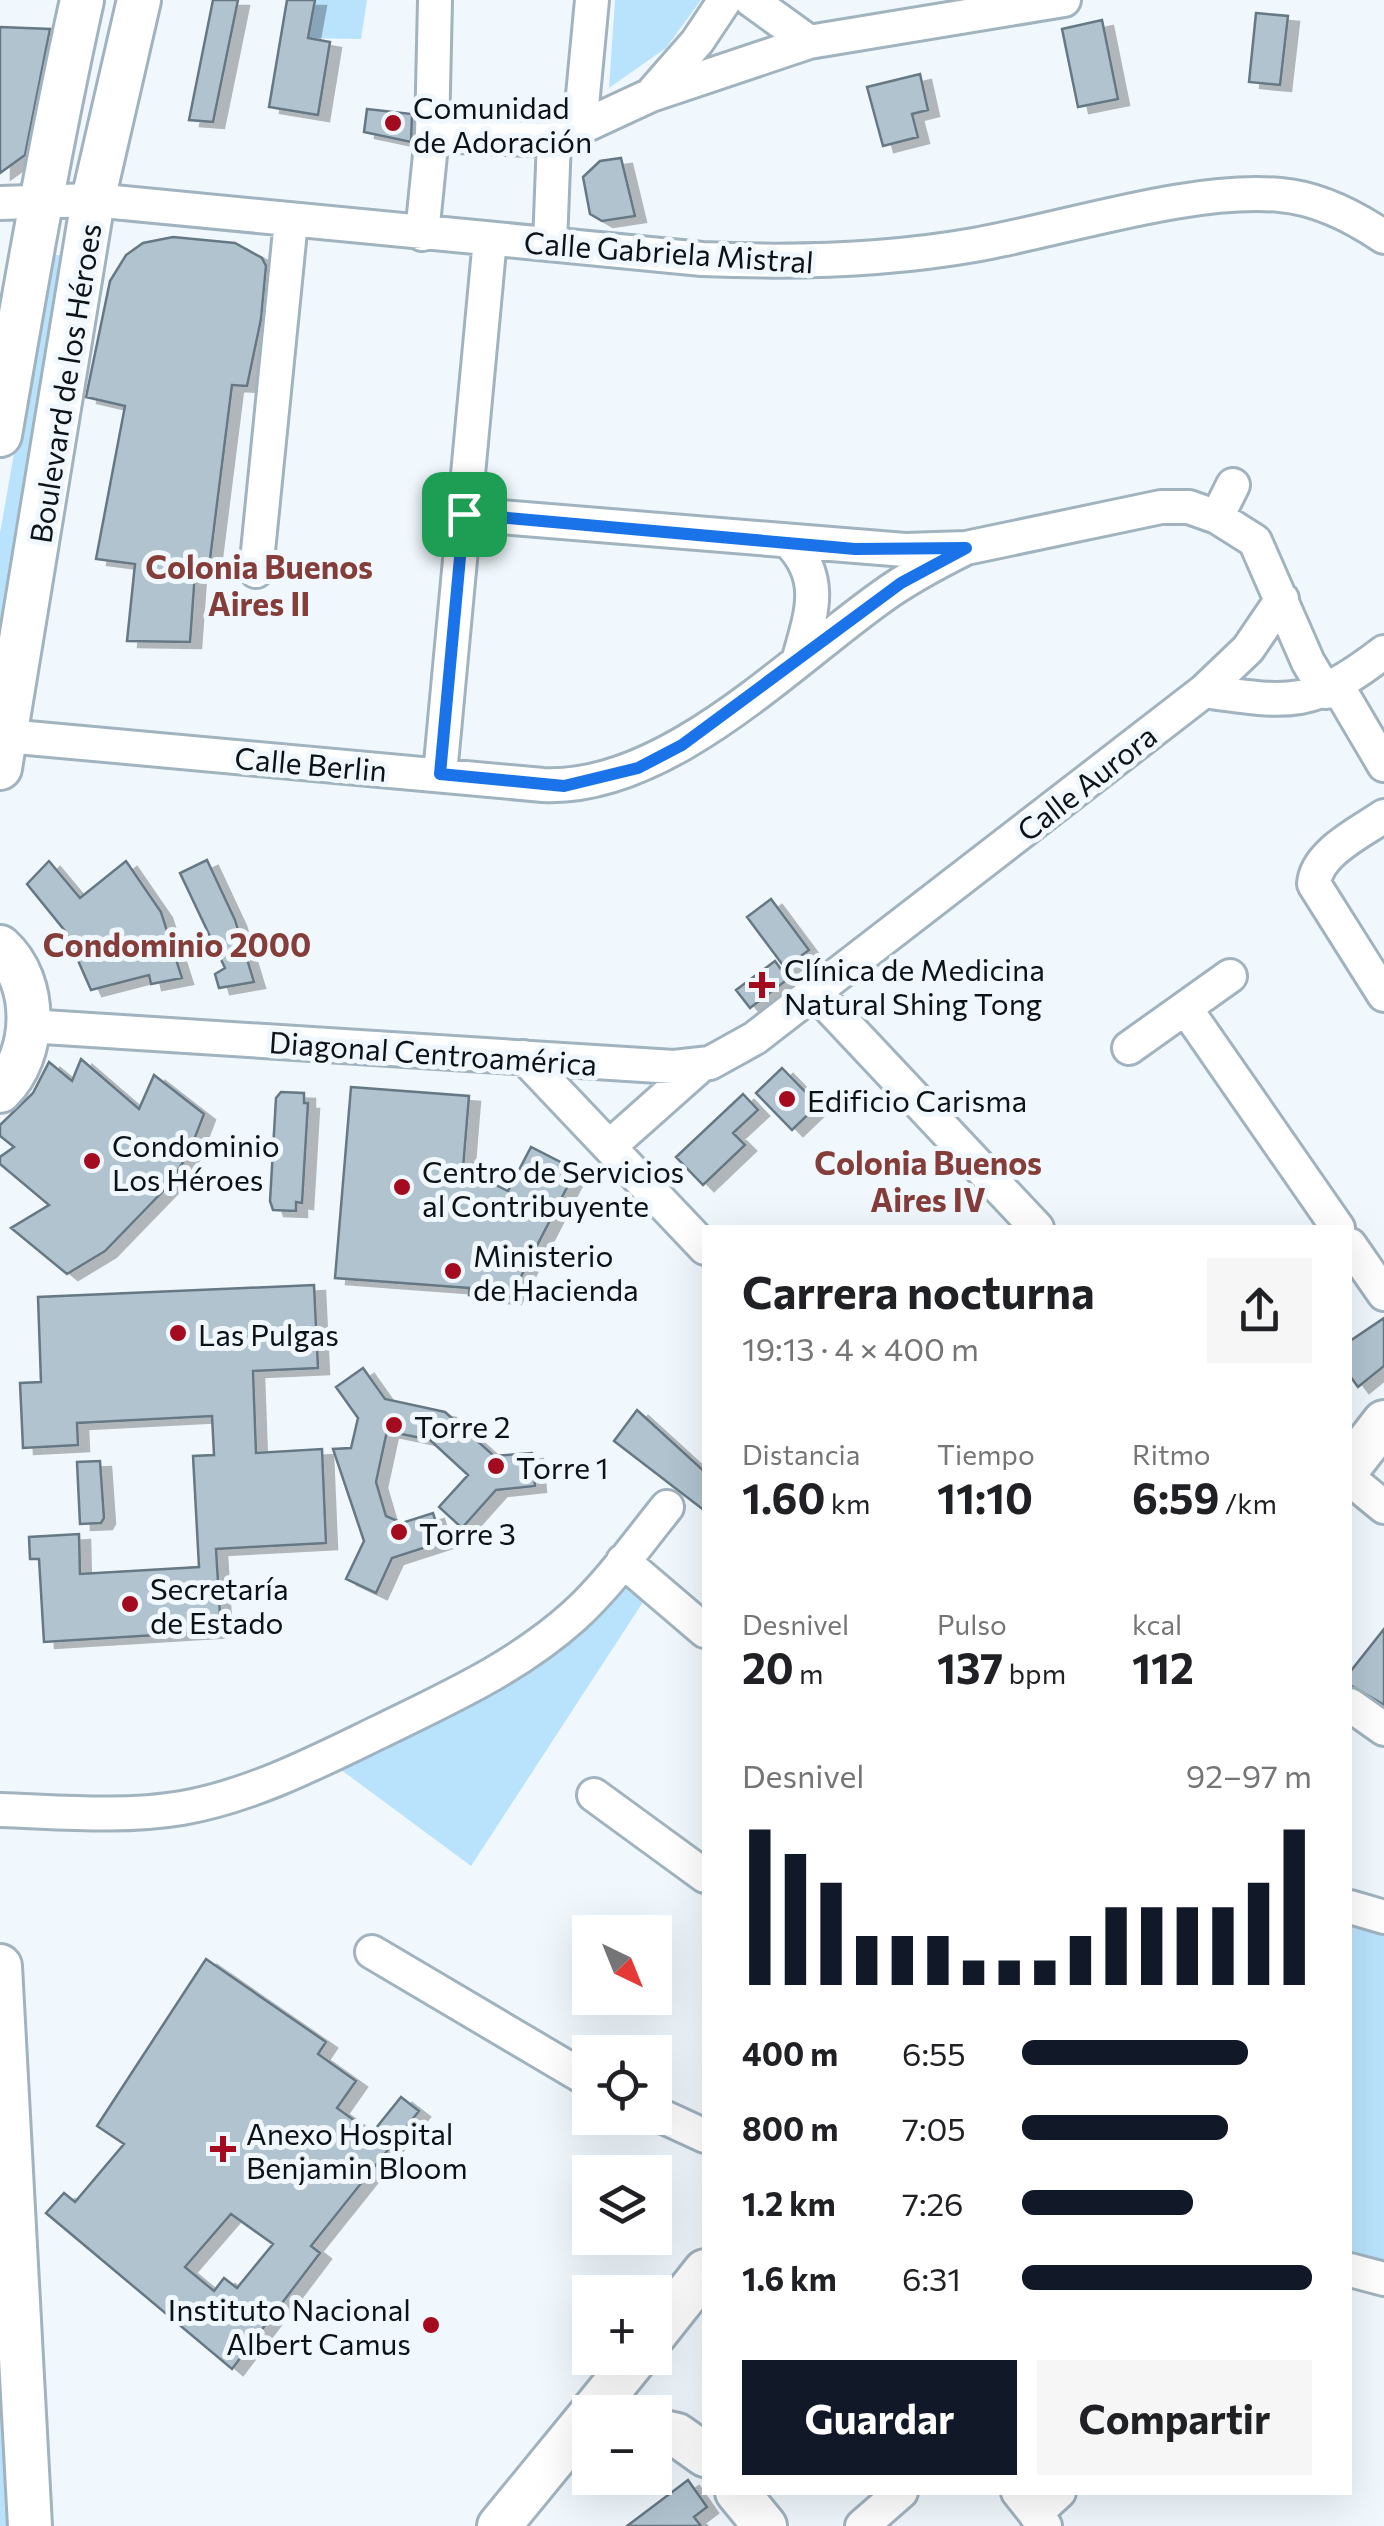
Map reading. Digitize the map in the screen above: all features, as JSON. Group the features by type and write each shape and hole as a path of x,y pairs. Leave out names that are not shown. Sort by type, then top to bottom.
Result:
{"main road":[{"name":"Boulevard de los Héroes","path":"0,435 34,248 19,202 82,0"},
{"name":"Boulevard de los Héroes","path":"3,752 93,200 138,0"},
{"path":"0,947 21,976 28,1026 22,1058 0,1091"},
{"path":"1352,1463 1384,1422"},
{"path":"0,1966 4,2126 30,2526"},
{"path":"672,2313 702,2276"},
{"path":"606,2395 622,2375"},
{"path":"672,2435 687,2440 702,2452"},
{"path":"499,2526 572,2453"},
{"path":"740,2495 766,2526"}],"street":[{"path":"422,234 432,135 435,0"},
{"path":"550,244 592,0"},
{"path":"651,95 725,0"},
{"path":"751,0 808,42"},
{"path":"432,135 567,134 651,95 808,42 1064,0"},
{"name":"Calle Gabriela Mistral","path":"19,202 93,200 702,259 868,260 974,246 1229,194 1283,195 1336,209 1383,232"},
{"path":"256,571 291,221"},
{"path":"440,774 490,239"},
{"path":"1217,516 1232,485"},
{"path":"464,514 872,550 966,548 1171,505 1217,516 1255,541 1308,662 1332,689 1384,765"},
{"path":"790,543 810,570 814,588 814,603 799,658"},
{"name":"Calle Berlin","path":"3,752 440,774 564,786 610,777 682,745 901,583 966,548"},
{"name":"Calle Aurora","path":"815,992 1204,692 1248,650 1282,599"},
{"path":"1204,692 1280,700 1332,689 1384,652"},
{"path":"1384,816 1324,859 1316,870 1314,884 1384,996"},
{"path":"1129,1048 1230,976"},
{"path":"815,992 1034,1225"},
{"name":"Diagonal Centroamérica","path":"28,1026 700,1066 736,1050 815,992"},
{"path":"1186,1009 1336,1225"},
{"path":"524,1057 702,1245"},
{"path":"610,1146 700,1066"},
{"path":"1352,1248 1384,1294"},
{"path":"1352,1481 1384,1507"},
{"path":"0,1810 153,1811 219,1799 262,1784 496,1674 574,1616 668,1507"},
{"path":"623,1561 702,1627"},
{"path":"1352,1706 1384,1728"},
{"path":"594,1795 702,1874"},
{"path":"1352,1908 1384,1917"},
{"path":"372,1952 572,2072"},
{"path":"672,2121 702,2135"},
{"path":"1352,2271 1384,2279"},
{"path":"862,2526 898,2495"}],"shaded area":[{"path":"315,0 367,0 361,39 306,38"},
{"path":"615,0 701,0 666,48 609,88"},
{"path":"49,254 73,257 0,649 0,533"},
{"path":"622,1589 634,1590 645,1599 471,1866 340,1769 453,1712"},
{"path":"1352,1922 1384,1935 1384,2275 1352,2267"},
{"path":"0,2264 12,2526 0,2526"}],"building":[{"path":"213,0 238,0 213,122 189,120"},
{"path":"287,0 315,0 308,38 330,42 318,115 269,107"},
{"path":"1256,13 1288,16 1280,85 1249,82"},
{"path":"1102,20 1118,99 1078,107 1062,29"},
{"path":"0,27 50,29 25,155 0,173"},
{"path":"920,74 928,110 912,114 918,137 883,146 867,87"},
{"name":"Comunidad de Adoración","path":"367,109 412,114 411,142 364,132"},
{"path":"621,158 635,216 602,221 590,214 583,177 600,161"},
{"path":"173,237 235,243 262,258 266,266 261,319 247,386 232,385 208,575 195,573 190,642 127,641 135,564 96,559 125,406 86,397 110,281 126,255 143,243"},
{"path":"207,860 235,920 254,982 219,988 215,974 225,968 180,873"},
{"path":"49,861 80,898 126,861 161,912 182,978 151,984 149,975 91,990 65,931 27,884"},
{"path":"771,899 809,950 785,968 747,917"},
{"name":"Clínica de Medicina Natural Shing Tong","path":"775,961 788,979 750,1008 736,990"},
{"path":"81,1059 139,1109 154,1075 204,1114 189,1153 168,1186 105,1251 67,1274 11,1228 49,1205 0,1164 0,1157 14,1147 0,1136 0,1125 33,1093 49,1062 72,1081"},
{"name":"Edificio Carisma","path":"782,1068 818,1105 792,1130 756,1093"},
{"name":"Centro de Servicios al Contribuyente","path":"351,1087 469,1096 463,1168 508,1191 531,1147 576,1170 510,1298 469,1295 469,1288 335,1278"},
{"path":"281,1092 304,1093 304,1103 308,1103 302,1203 296,1202 296,1211 273,1210 270,1201 276,1098"},
{"path":"743,1094 758,1110 733,1133 745,1145 703,1185 676,1157"},
{"path":"314,1285 318,1368 253,1371 256,1453 322,1449 326,1543 216,1549 221,1631 44,1642 39,1559 30,1559 29,1537 79,1534 80,1574 199,1567 193,1456 214,1455 212,1416 77,1423 78,1445 23,1448 20,1383 41,1382 38,1297"},
{"path":"1384,1318 1384,1366 1358,1387 1352,1379 1352,1340"},
{"path":"363,1368 385,1399 445,1412 494,1456 532,1453 535,1486 496,1490 462,1528 439,1507 468,1475 430,1440 387,1431 376,1482 386,1516 402,1523 433,1513 442,1542 392,1558 376,1593 346,1579 364,1541 333,1449 351,1448 358,1418 336,1387"},
{"path":"637,1410 702,1469 702,1509 614,1441"},
{"path":"100,1461 104,1518 101,1523 80,1524 77,1462"},
{"path":"1384,1629 1384,1705 1352,1686 1352,1669"},
{"name":"Anexo Hospital Benjamin Bloom","path":"206,1959 326,2042 318,2054 356,2081 337,2108 372,2133 401,2097 419,2111 311,2246 320,2253 232,2369 46,2213 64,2193 75,2202 124,2144 97,2126","holes":["231,2214 273,2244 237,2288 224,2278 214,2291 185,2267"]},
{"path":"688,2480 707,2507 694,2517 701,2526 627,2526 672,2495"}],"place":[{"name":"Comunidad de Adoración","path":"393,123"},
{"name":"Clínica de Medicina Natural Shing Tong","path":"762,985"},
{"name":"Edificio Carisma","path":"787,1099"},
{"name":"Condominio Los Héroes","path":"92,1161"},
{"name":"Centro de Servicios al Contribuyente","path":"402,1187"},
{"name":"Ministerio de Hacienda","path":"453,1271"},
{"name":"Las Pulgas","path":"178,1333"},
{"name":"Torre 2","path":"394,1425"},
{"name":"Torre 1","path":"496,1466"},
{"name":"Torre 3","path":"399,1532"},
{"name":"Secretaría de Estado","path":"130,1604"},
{"name":"Anexo Hospital Benjamin Bloom","path":"223,2149"},
{"name":"Instituto Nacional Albert Camus","path":"431,2325"}],"district":[{"name":"Colonia Buenos Aires II","path":"259,584"},
{"name":"Condominio 2000","path":"177,944"},
{"name":"Colonia Buenos Aires IV","path":"928,1180"}],"route":[{"path":"464,514 855,549 966,548 901,583 660,758 587,783 543,785 440,774 464,514"}]}
